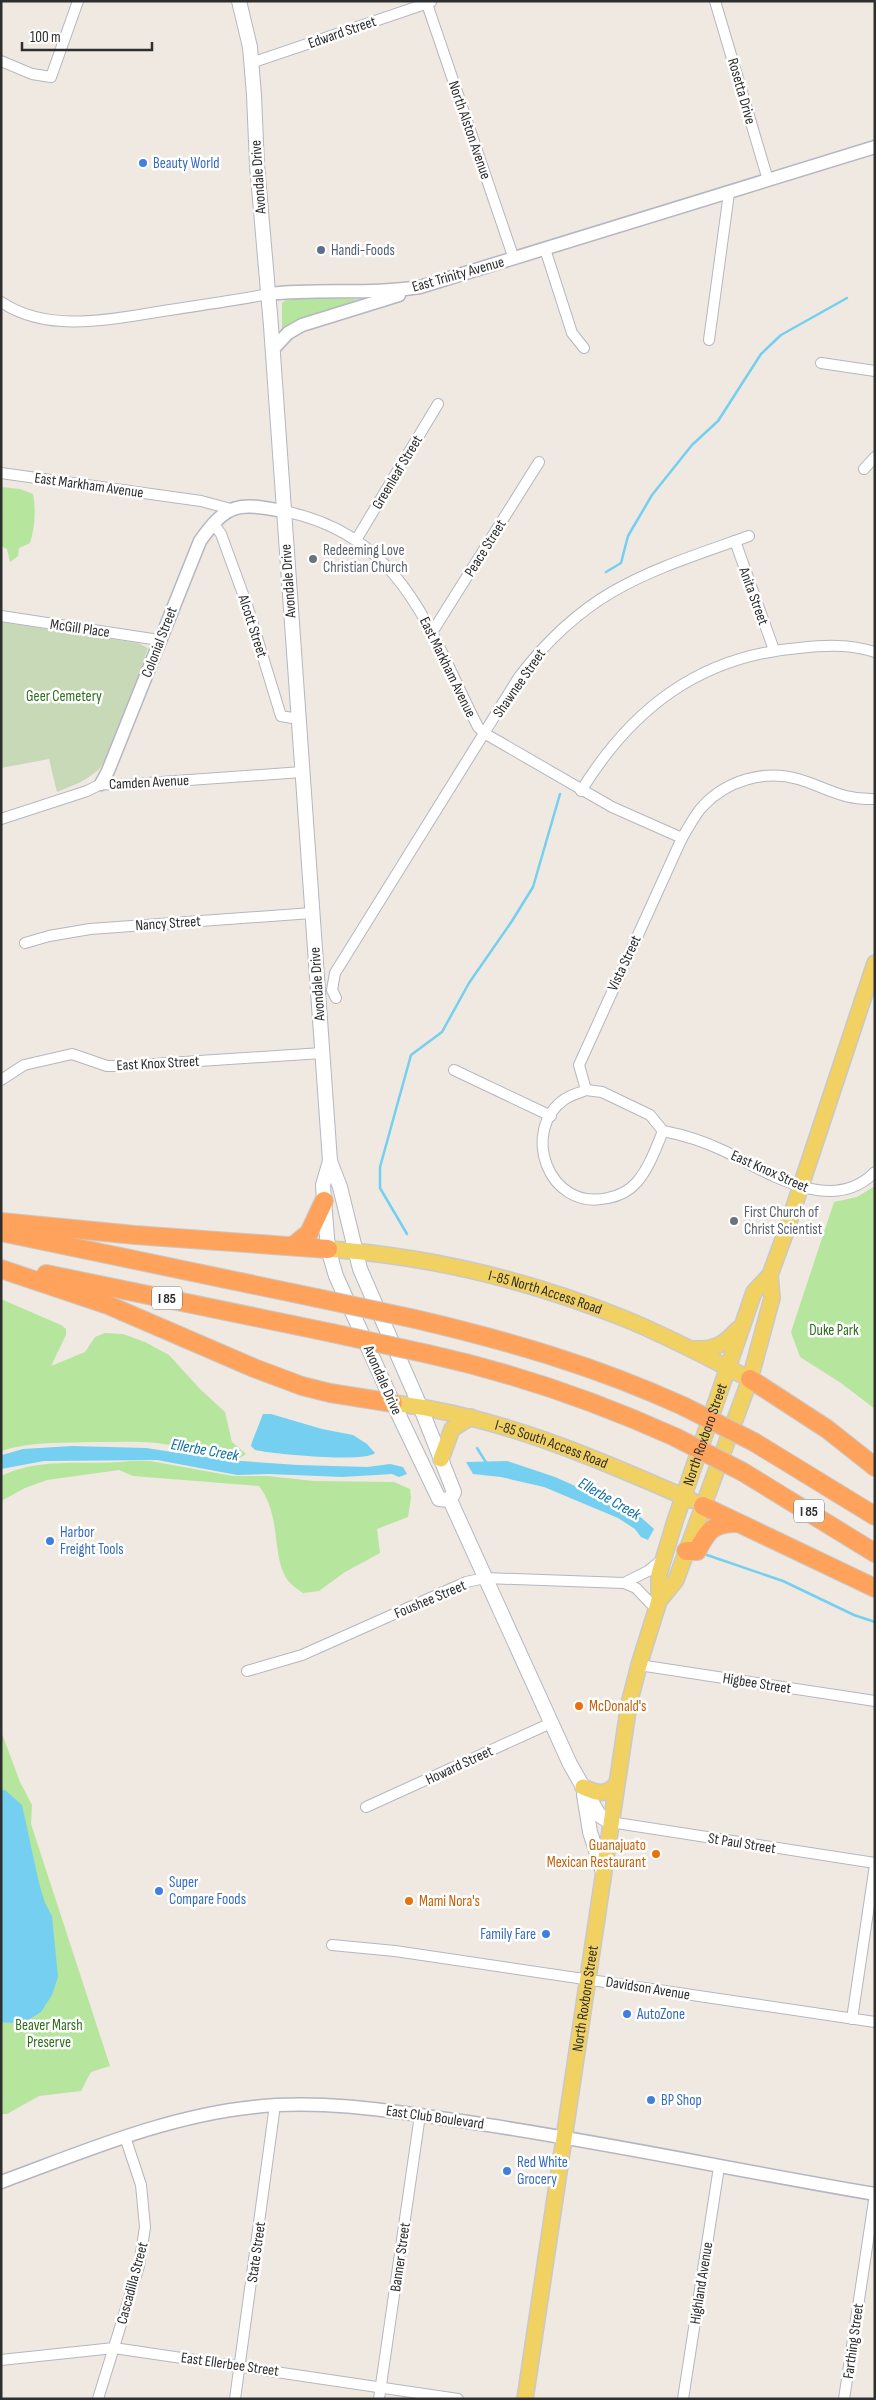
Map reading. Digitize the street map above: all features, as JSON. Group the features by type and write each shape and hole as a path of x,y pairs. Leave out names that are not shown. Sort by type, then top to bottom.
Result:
{"highway":[{"path":"293,1246 309,1233 324,1200"},
{"path":"1,1222 135,1235 328,1249"},
{"name":"I 85","path":"1,1232 415,1319 544,1352 603,1372 684,1406 754,1442 875,1516"},
{"path":"1,1267 116,1308 254,1368 302,1386 393,1403"},
{"name":"I 85","path":"1,1267 332,1333 428,1354 548,1386 603,1406 675,1437 743,1472 875,1553"},
{"path":"750,1379 827,1429 875,1467"},
{"path":"703,1506 875,1588"},
{"path":"686,1551 697,1551 704,1539 716,1526 738,1523"}],"main road":[{"name":"Avondale Drive","path":"239,1 251,63 330,1161 340,1186 360,1269 420,1406 454,1492 450,1500"},
{"name":"North Roxboro Street","path":"525,2399 615,1786 629,1704 638,1665 658,1606 676,1580 750,1379 772,1298 770,1276 875,963"},
{"name":"Avondale Drive","path":"330,1161 324,1185 324,1200 328,1249 336,1276 393,1403 439,1498 450,1500"},
{"name":"I-85 North Access Road","path":"328,1249 355,1251 477,1272 522,1283 625,1319 750,1379"},
{"name":"North Roxboro Street","path":"658,1606 659,1574 683,1497 754,1292 770,1276"},
{"path":"688,1348 704,1350 720,1346 727,1342 742,1324"},
{"name":"I-85 South Access Road","path":"393,1403 420,1406 471,1417 564,1445 703,1506"},
{"path":"441,1459 452,1429 471,1417"},
{"name":"Avondale Drive","path":"450,1500 551,1723 599,1815 610,1822"},
{"path":"583,1787 595,1793 608,1793 615,1786"},
{"name":"Avondale Drive","path":"583,1787 590,1832 603,1872"}],"street":[{"path":"1,61 32,74 51,77 78,1"},
{"name":"Rosetta Drive","path":"715,1 768,180"},
{"name":"Edward Street","path":"251,63 428,2"},
{"name":"North Alston Avenue","path":"428,2 514,258"},
{"name":"East Trinity Avenue","path":"1,302 18,311 37,317 73,322 132,316 304,290 390,291 420,287 875,147"},
{"path":"708,340 729,193"},
{"path":"544,249 572,333 584,348"},
{"path":"273,349 288,333 302,325 420,287"},
{"path":"821,363 875,371"},
{"name":"Greenleaf Street","path":"356,540 438,404"},
{"path":"864,470 875,457"},
{"name":"Peace Street","path":"431,634 539,462"},
{"name":"East Markham Avenue","path":"1,473 201,501 231,508 240,506 283,511 322,522 356,540 385,563 402,583 421,613 478,727 484,733 612,807 682,838"},
{"name":"Colonial Street","path":"100,784 108,771 200,541 212,523 231,508"},
{"name":"Alcott Street","path":"212,523 221,534 278,700 281,716 298,719"},
{"name":"Shawnee Street","path":"336,998 332,990 335,973 484,733 530,663 554,635 590,604 612,590 652,571 749,536"},
{"name":"Anita Street","path":"735,541 774,650"},
{"name":"McGill Place","path":"1,616 159,640"},
{"path":"581,790 599,762 630,724 673,690 730,662 774,650 843,645 875,652"},
{"name":"Camden Avenue","path":"1,819 80,793 100,784 119,785 302,772"},
{"path":"682,838 702,806 723,789 763,776 779,775 798,779 846,798 875,799"},
{"name":"Vista Street","path":"586,1090 579,1065 682,838"},
{"name":"Nancy Street","path":"25,943 49,936 90,929 312,913"},
{"name":"East Knox Street","path":"1,1080 24,1065 72,1054 107,1066 124,1066 322,1053"},
{"path":"454,1070 551,1116"},
{"path":"586,1090 602,1092 650,1115 663,1131 648,1164 637,1182 617,1196 592,1200 573,1195 561,1188 552,1176 543,1150 545,1130 551,1116 565,1099 586,1090"},
{"name":"East Knox Street","path":"663,1131 699,1140 800,1188 812,1191 837,1190 854,1185 875,1172"},
{"name":"Foushee Street","path":"247,1672 302,1655 466,1582 485,1578 624,1583 651,1569 664,1558"},
{"path":"624,1583 636,1588 646,1601 658,1606"},
{"name":"Higbee Street","path":"638,1665 875,1701"},
{"name":"Howard Street","path":"366,1808 551,1723"},
{"name":"St Paul Street","path":"610,1822 875,1864"},
{"path":"852,2019 875,1864"},
{"name":"Davidson Avenue","path":"332,1945 395,1951 875,2022"},
{"name":"East Club Boulevard","path":"1,2182 125,2137 171,2123 228,2111 276,2105 331,2104 420,2115 563,2137 875,2194"},
{"name":"State Street","path":"235,2399 276,2105"},
{"name":"Banner Street","path":"380,2399 420,2115"},
{"name":"Cascadilla Street","path":"98,2399 139,2266 145,2227 141,2185 125,2137"},
{"name":"Highland Avenue","path":"683,2399 719,2167"},
{"name":"Farthing Street","path":"844,2399 875,2194"},
{"name":"East Ellerbee Street","path":"1,2360 114,2348 240,2365 458,2399"}],"green space":[{"path":"312,297 368,300 282,330 282,303 286,300"},
{"path":"1,487 20,489 33,494 34,500 34,525 30,543 19,548 18,556 10,562 7,549 1,546"},
{"name":"Geer Cemetery","path":"1,622 138,643 148,648 126,713 104,762 89,777 57,792 49,759 1,768"},
{"name":"Duke Park","path":"875,1186 875,1409 841,1383 800,1357 791,1332 834,1202 857,1197"},
{"path":"1,1299 61,1325 66,1329 66,1335 51,1366 85,1352 95,1337 105,1333 123,1334 145,1342 169,1355 200,1389 225,1412 232,1442 246,1454 239,1458 231,1459 202,1454 176,1446 136,1442 48,1443 1,1451"},
{"path":"150,1461 233,1476 267,1476 314,1481 394,1482 410,1489 411,1498 408,1517 377,1529 380,1553 345,1572 319,1591 303,1593 290,1583 284,1574 271,1511 259,1486 133,1476 119,1470 47,1480 25,1488 1,1501 1,1476 16,1470 49,1464"},
{"name":"Beaver Marsh Preserve","path":"1,1731 20,1782 32,1805 31,1824 110,2066 91,2072 81,2091 39,2096 7,2114 1,2114"}],"water":[{"path":"263,1414 271,1414 322,1429 353,1435 367,1444 375,1453 367,1456 337,1458 280,1454 255,1450 251,1446"},
{"path":"72,1446 146,1448 226,1460 298,1465 367,1467 390,1464 403,1467 407,1474 399,1477 392,1474 342,1477 269,1474 237,1475 157,1460 44,1461 1,1469 2,1455 23,1449"},
{"path":"507,1461 555,1477 636,1513 654,1529 648,1540 641,1537 635,1529 618,1518 544,1487 501,1477 473,1474 466,1462"},
{"path":"1,1790 5,1790 22,1805 39,1883 45,1903 52,1916 58,1977 52,1995 41,2012 28,2020 12,2023 1,2022"}],"waterway":[{"path":"606,572 621,563 628,536 652,495 692,445 718,421 761,354 781,335 847,298"},
{"path":"407,1234 380,1188 380,1167 411,1055 442,1032 469,983 533,887 560,794"},
{"path":"477,1448 487,1464"},
{"name":"Ellerbe Creek","path":"707,1555 783,1581 854,1615 875,1622"}],"place":[{"name":"Beauty World","path":"143,163"},
{"name":"Handi-Foods","path":"321,250"},
{"name":"Redeeming Love Christian Church","path":"313,559"},
{"name":"First Church of Christ Scientist","path":"734,1221"},
{"name":"Harbor Freight Tools","path":"50,1541"},
{"name":"McDonald's","path":"579,1706"},
{"name":"Guanajuato Mexican Restaurant","path":"656,1854"},
{"name":"Super Compare Foods","path":"159,1891"},
{"name":"Mami Nora's","path":"409,1901"},
{"name":"Family Fare","path":"546,1934"},
{"name":"AutoZone","path":"627,2014"},
{"name":"BP Shop","path":"651,2100"},
{"name":"Red White Grocery","path":"507,2171"}]}
